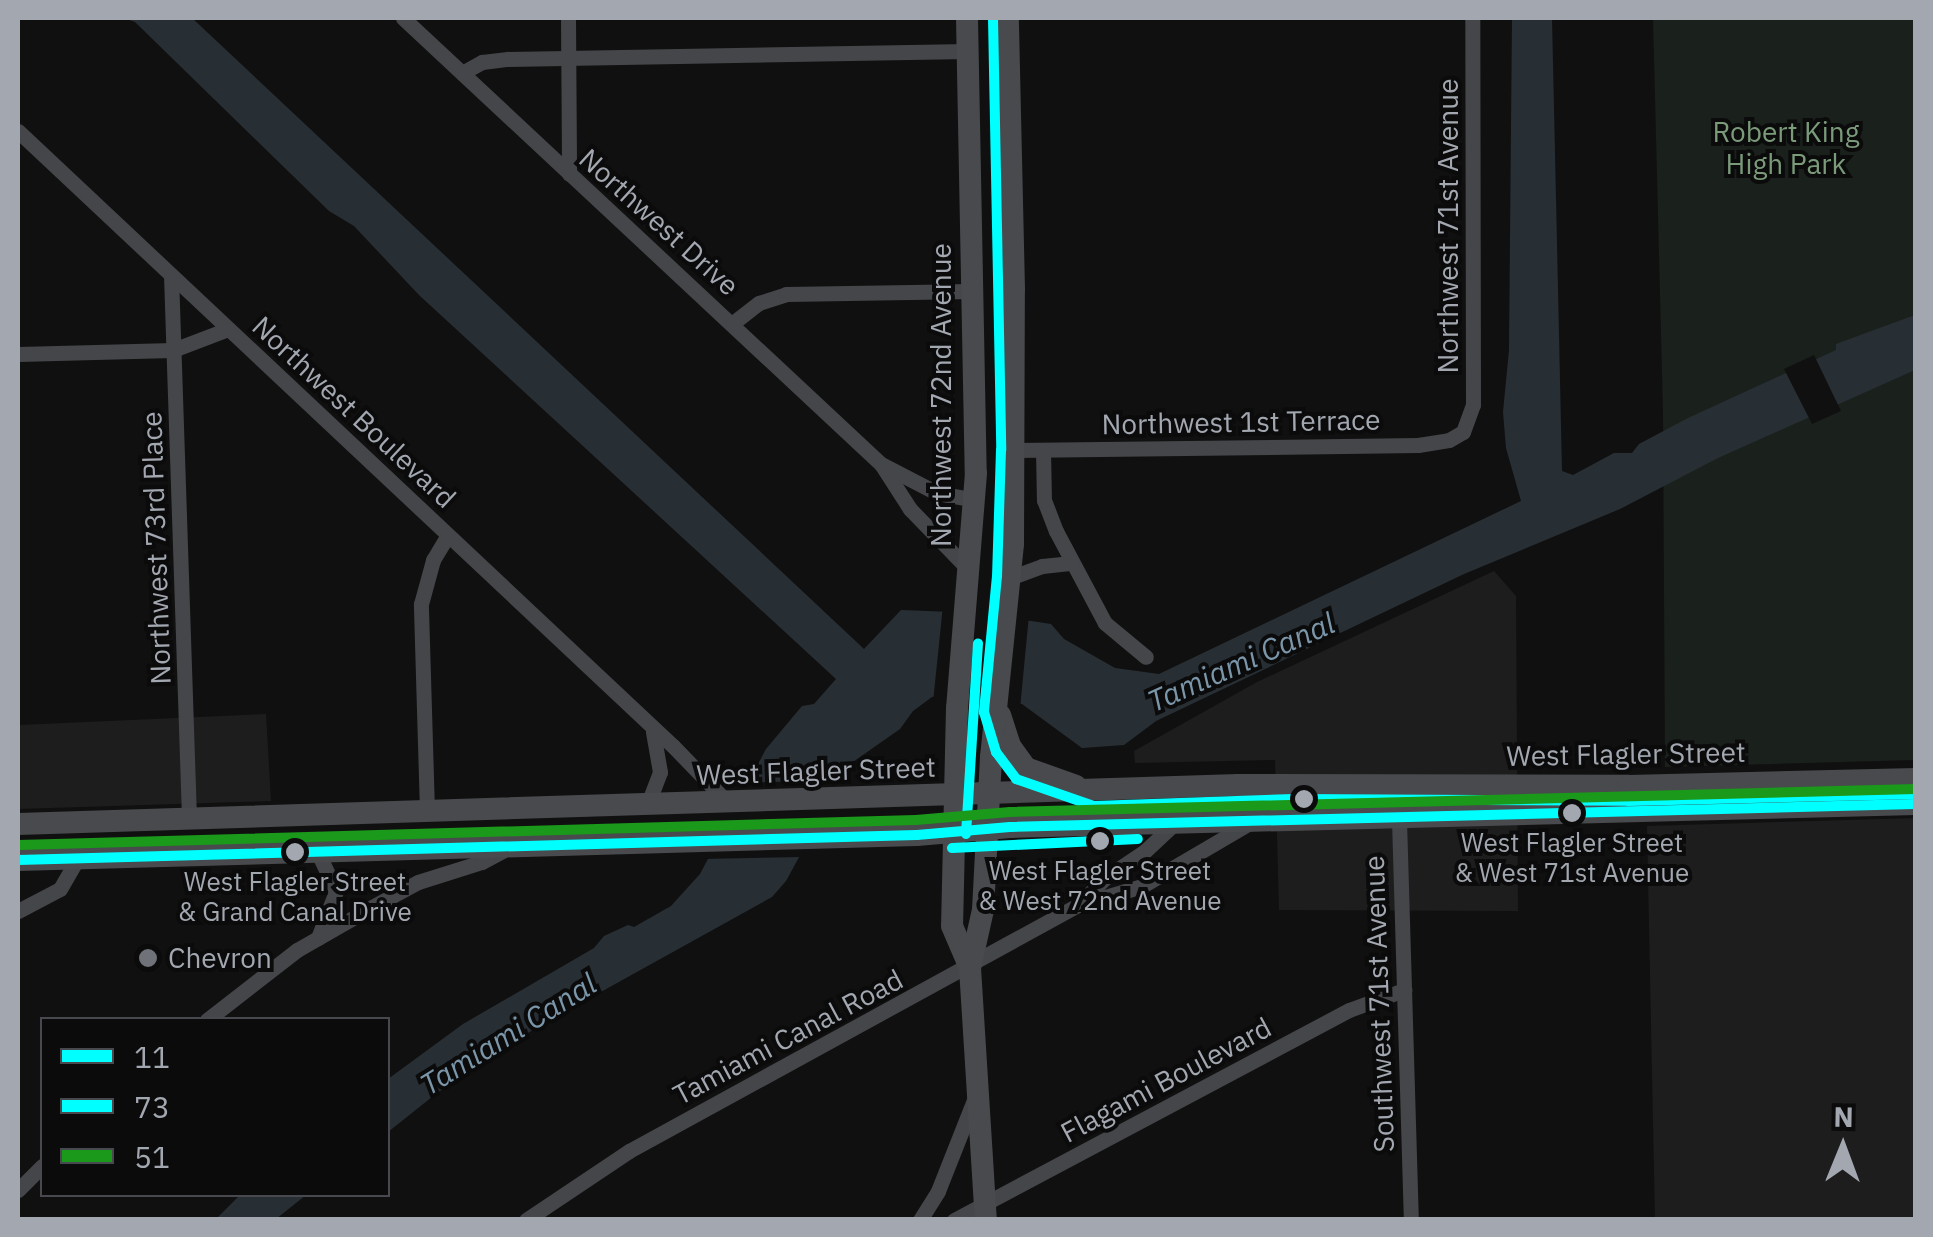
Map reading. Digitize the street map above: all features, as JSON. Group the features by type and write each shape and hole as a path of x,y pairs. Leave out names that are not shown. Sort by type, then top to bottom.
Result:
{"main road":[{"name":"Northwest 72nd Avenue","path":"967,18 976,451 951,833 952,926 970,968"},
{"path":"985,1212 970,968 983,910 988,796 1012,577 1016,450 1008,18"},
{"path":"968,51 1009,50"},
{"path":"973,290 1014,290"},
{"path":"976,451 1016,450"},
{"path":"999,712 1010,746 1026,768 1095,791"},
{"name":"West Flagler Street","path":"18,824 1293,784 1916,779"},
{"path":"1820,781 1820,807"},
{"name":"West Flagler Street","path":"18,860 708,842 1255,820 1916,804"},
{"path":"378,849 411,835 427,811"}],"street":[{"name":"Northwest Drive","path":"403,18 880,464 910,509 970,571"},
{"path":"568,18 569,174"},
{"name":"Northwest 71st Avenue","path":"1464,432 1473,406 1472,18"},
{"path":"462,73 494,60 968,51"},
{"name":"Northwest Boulevard","path":"18,131 653,732 673,746 727,802"},
{"name":"Northwest 73rd Place","path":"171,274 189,819"},
{"path":"732,323 759,302 786,294 973,290"},
{"path":"18,354 173,350 228,329"},
{"name":"Northwest 1st Terrace","path":"1016,450 1418,445 1442,442 1464,432"},
{"path":"1044,450 1044,500 1072,563 1105,623 1146,657"},
{"name":"Northwest Drive","path":"880,464 937,494 975,500"},
{"path":"427,811 421,604 433,560 448,534"},
{"path":"1012,577 1042,566 1072,563"},
{"path":"646,806 660,772 653,732"},
{"name":"Southwest 71st Avenue","path":"1398,786 1411,1220"},
{"name":"Tamiami Canal Road","path":"526,1220 629,1152 970,968 1078,905 1142,886 1255,820"},
{"name":"Tamiami Canal Road","path":"1078,905 1105,878 1146,852 1176,823"},
{"path":"211,1017 318,938 416,883 482,862 512,846"},
{"path":"318,853 336,891 318,938"},
{"path":"18,911 66,884 78,858"},
{"name":"Flagami Boulevard","path":"954,1220 985,1212 1349,1010 1404,990"},
{"path":"920,1220 938,1191 978,1092"},
{"path":"18,1190 40,1168"}],"shaded area":[{"path":"1494,571 1516,596 1518,911 1279,910 1275,760 1135,763 1134,751 1257,682"},
{"path":"266,714 271,801 18,809 18,725"},
{"path":"1915,818 1915,1219 1655,1219 1647,826"}],"green space":[{"name":"Robert King High Park","path":"1653,18 1915,18 1915,760 1665,767 1663,412"}],"water":[{"name":"Tamiami Canal","path":"124,18 192,18 864,649 901,610 977,613 1051,624 1064,639 1115,668 1159,674 1521,501 1506,448 1503,412 1509,350 1512,18 1552,18 1562,471 1573,475 1614,453 1632,453 1639,444 1688,418 1836,350 1836,344 1915,315 1915,370 1718,458 1620,509 1464,574 1156,721 1124,745 1082,748 1022,704 971,693 932,697 913,711 900,729 850,764 786,881 772,897 534,1029 437,1093 390,1130 390,1078 463,1024 594,948 604,936 628,925 634,927 671,906 700,874 766,749 802,706 814,704 836,679 419,295 354,226 329,211 135,22"},
{"path":"238,1197 304,1197 276,1219 216,1219"}],"pier":[{"path":"1814,355 1841,411 1812,424 1784,369"},
{"path":"943,605 1029,615 1020,709 971,698 933,702"},
{"path":"845,780 802,857 702,859 739,783"}],"transit line":[{"name":"73","path":"993,18 1001,450 997,576 984,712 996,752 1016,779 1094,806 1293,799 1628,801 1916,794"},
{"name":"73","path":"966,834 978,643"},
{"name":"51","path":"18,845 916,820 1010,812 1916,789"},
{"name":"11","path":"18,860 917,835 1010,827 1916,804"},
{"name":"73","path":"952,848 1138,839"}],"place":[{"name":"West Flagler Street & West 71st Avenue","path":"1572,813"},
{"name":"West Flagler Street & West 72nd Avenue","path":"1100,841"},
{"name":"West Flagler Street & Grand Canal Drive","path":"295,852"},
{"name":"Chevron","path":"148,958"}]}
